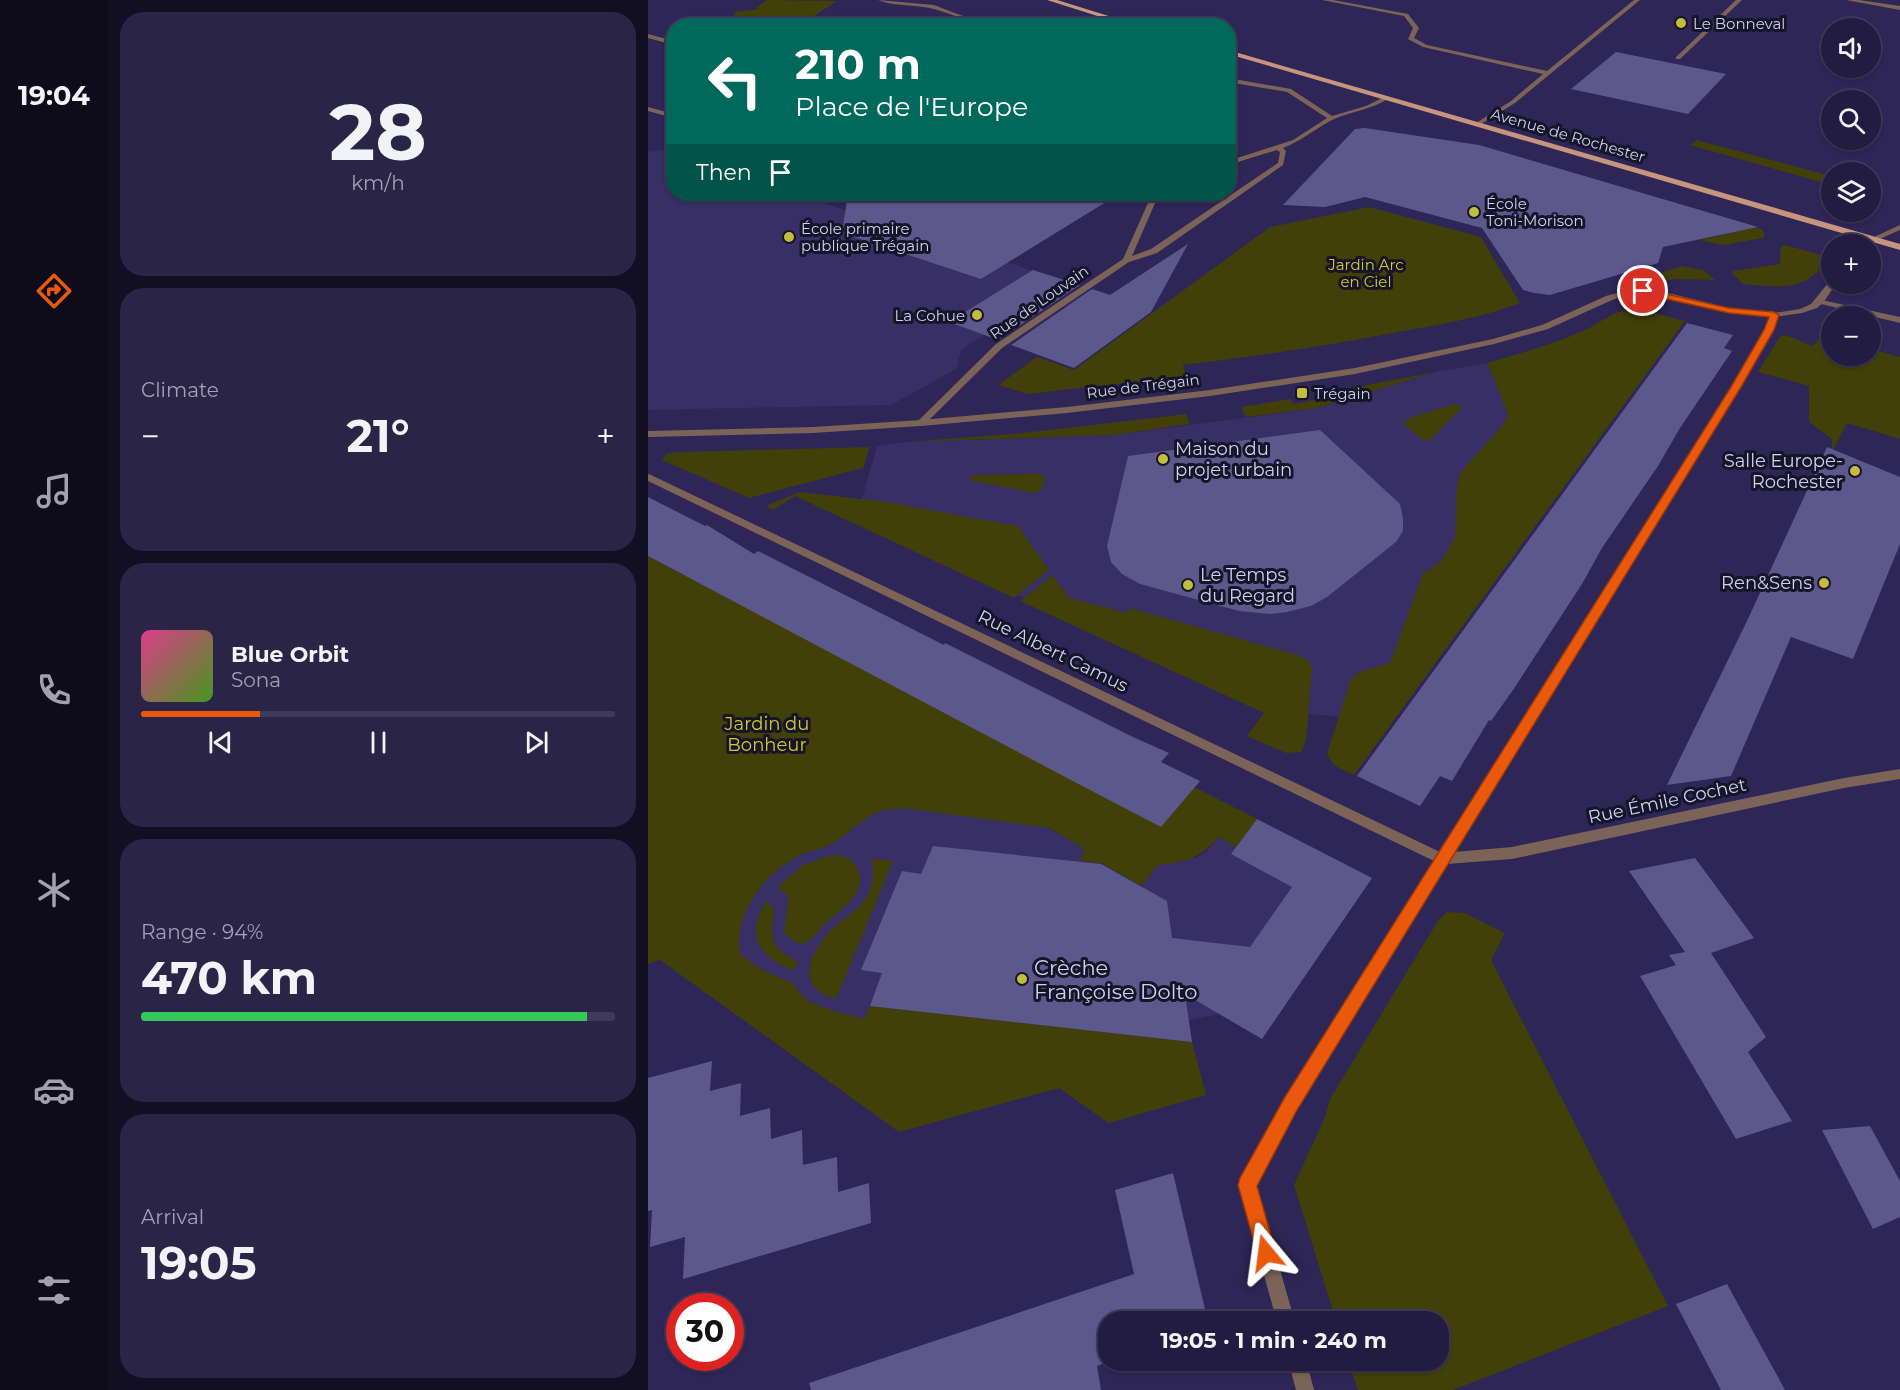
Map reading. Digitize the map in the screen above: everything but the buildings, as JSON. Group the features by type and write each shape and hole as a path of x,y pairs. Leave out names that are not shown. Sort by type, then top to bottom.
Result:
{"main road":[{"path":"1050,0 1111,18"},
{"name":"Avenue de Rochester","path":"1236,54 1478,124 1842,234"},
{"name":"Avenue de Rochester","path":"1881,244 1900,247"}],"street":[{"path":"881,0 934,8 966,18"},
{"path":"1325,0 1406,15 1416,28 1411,39 1425,46 1547,73"},
{"path":"1478,124 1513,102 1637,0"},
{"path":"1678,58 1739,0"},
{"path":"1849,0 1900,8"},
{"path":"648,36 666,41"},
{"path":"1236,81 1289,90 1331,118"},
{"path":"1236,161 1295,141 1331,118 1368,108 1386,98"},
{"path":"648,109 666,115"},
{"name":"Rue de Louvain","path":"1236,195 1281,164 1283,152 1278,148"},
{"path":"1126,260 1152,201"},
{"name":"Rue de Louvain","path":"921,423 999,346 1126,260 1154,251 1227,201"},
{"path":"1881,236 1900,227"},
{"name":"Rue de Trégain","path":"648,434 813,430 921,423 1067,410 1198,394 1355,371 1483,344 1545,327 1609,298 1629,292 1660,293 1729,310 1774,315"},
{"path":"1283,1311 1247,1185 1291,1103 1736,387 1769,330 1774,315 1802,311 1820,301 1825,294"},
{"path":"1820,301 1900,320"},
{"name":"Rue Albert Camus","path":"648,477 1442,859"},
{"name":"Rue Émile Cochet","path":"1442,859 1512,853 1844,783 1900,774"},
{"path":"1300,1371 1305,1390"}],"shaded area":[{"name":"École primaire publique Trégain","path":"648,152 666,152 666,201 818,201 1065,281 961,350 956,369 891,405 648,410"},
{"path":"1487,363 1607,400 1372,719 1267,711 856,520 877,446 906,442 1115,435 1317,408 1435,372"},
{"name":"Crèche Françoise Dolto","path":"883,792 1019,812 1084,848 1082,861 1101,863 1141,886 1158,865 1195,858 1205,853 1219,837 1236,846 1257,819 1372,878 1262,1039 1219,1014 1189,1020 1192,1042 1206,1095 1109,1123 1059,1088 941,1119 691,943 824,821"}],"green space":[{"path":"767,0 837,1 811,18 734,17 735,12 760,9 755,8"},
{"path":"1697,140 1821,173 1821,182 1690,145"},
{"name":"Jardin Arc en Ciel","path":"1369,207 1481,237 1520,303 1471,318 1421,328 1285,351 1183,365 1186,376 1028,394 998,385 1037,357 1074,370 1270,227"},
{"path":"1726,219 1762,229 1765,235 1763,238 1723,245 1699,240 1736,232 1737,230"},
{"path":"1785,245 1821,255 1821,268 1812,277 1802,282 1781,286 1743,284 1732,273 1780,264 1781,246"},
{"path":"1681,266 1703,270 1715,280 1674,279 1648,282 1646,278"},
{"path":"1635,308 1685,321 1354,775 1338,767 1327,753 1351,679 1359,672 1390,663 1423,574 1441,561 1455,537 1457,483 1461,472 1503,425 1507,417 1507,411 1487,363 1565,338 1620,312"},
{"path":"1781,335 1812,346 1821,337 1821,366 1881,366 1881,352 1900,357 1900,439 1847,423 1832,452 1832,439 1809,422 1809,386 1758,372"},
{"path":"1435,372 1317,408 1246,417 1241,407 1291,399 1293,404 1349,393 1347,389"},
{"path":"1454,404 1463,407 1430,440 1422,440 1403,423 1409,418"},
{"path":"1186,414 1190,424 1115,435 906,442 1023,433"},
{"path":"870,447 863,468 749,498 662,460 666,454 676,452"},
{"path":"1040,474 1046,478 1040,491 1035,493 968,480 974,475"},
{"path":"800,492 887,502 1018,526 1049,570 1014,598 795,496 773,510 766,506"},
{"name":"Jardin du Bonheur","path":"648,556 681,574 1194,787 1257,819 1236,847 1219,837 1199,855 1158,865 1141,886 1101,863 1081,861 1083,848 1049,828 910,809 884,810 867,817 829,845 802,854 776,871 755,895 747,909 739,938 740,954 761,969 794,984 808,1001 864,1019 870,1006 1192,1042 1206,1095 1109,1123 1059,1088 899,1132 660,960 648,964"},
{"path":"1053,575 1060,587 1068,592 1065,597 1127,613 1130,608 1298,655 1309,661 1312,668 1306,741 1301,752 1286,753 1247,736 1264,713 1020,601"},
{"path":"832,855 846,857 856,866 860,875 857,891 853,898 810,940 803,944 795,942 784,933 788,899 787,895 777,887 803,865"},
{"path":"871,859 893,861 836,999 823,994 815,987 810,979 811,960 822,940 861,904 868,894 873,869"},
{"path":"766,901 774,909 772,934 776,945 787,956 797,961 794,971 772,959 759,944 756,935 757,925"},
{"path":"1447,912 1465,913 1505,933 1491,960 1668,1306 1453,1390 1358,1390 1351,1371 1449,1371 1449,1311 1333,1311 1294,1185 1325,1117 1330,1099 1439,919"}],"place":[{"name":"Le Bonneval","path":"1681,23"},
{"name":"École Toni-Morison","path":"1474,212"},
{"name":"École primaire publique Trégain","path":"789,237"},
{"name":"La Cohue","path":"977,315"},
{"name":"Trégain","path":"1302,393"},
{"name":"Maison du projet urbain","path":"1163,459"},
{"name":"Salle Europe- Rochester","path":"1855,471"},
{"name":"Ren&Sens","path":"1824,583"},
{"name":"Le Temps du Regard","path":"1188,585"},
{"name":"Crèche Françoise Dolto","path":"1022,979"}],"route":[{"path":"1266,1253 1247,1185 1291,1103 1736,387 1769,330 1774,315 1759,315 1712,307 1660,293 1643,291"}]}
